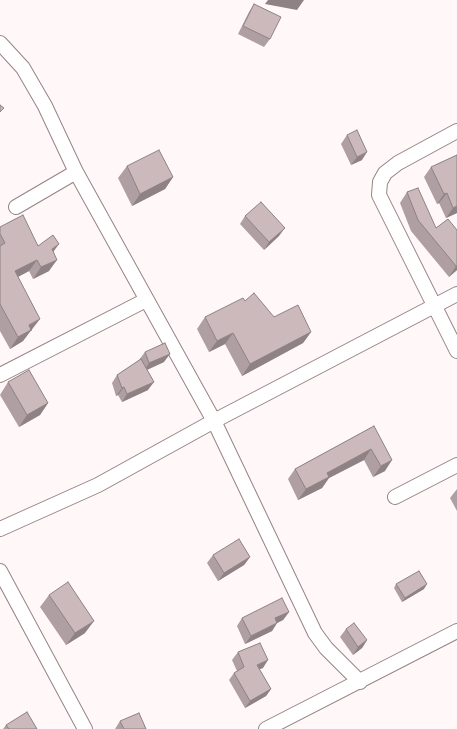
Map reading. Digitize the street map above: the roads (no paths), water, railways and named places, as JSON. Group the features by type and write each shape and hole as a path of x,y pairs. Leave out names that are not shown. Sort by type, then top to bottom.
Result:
{"street":[{"path":"0,43 23,68 45,106 76,172 214,421 315,633 326,648 360,682"},
{"path":"457,131 398,163 386,172 380,182 379,195 457,351"},
{"path":"16,207 76,172"},
{"path":"0,529 98,485 214,421 457,294"},
{"path":"0,375 146,300"},
{"path":"395,497 457,465"},
{"path":"0,571 85,729"},
{"path":"266,729 457,631"}]}
